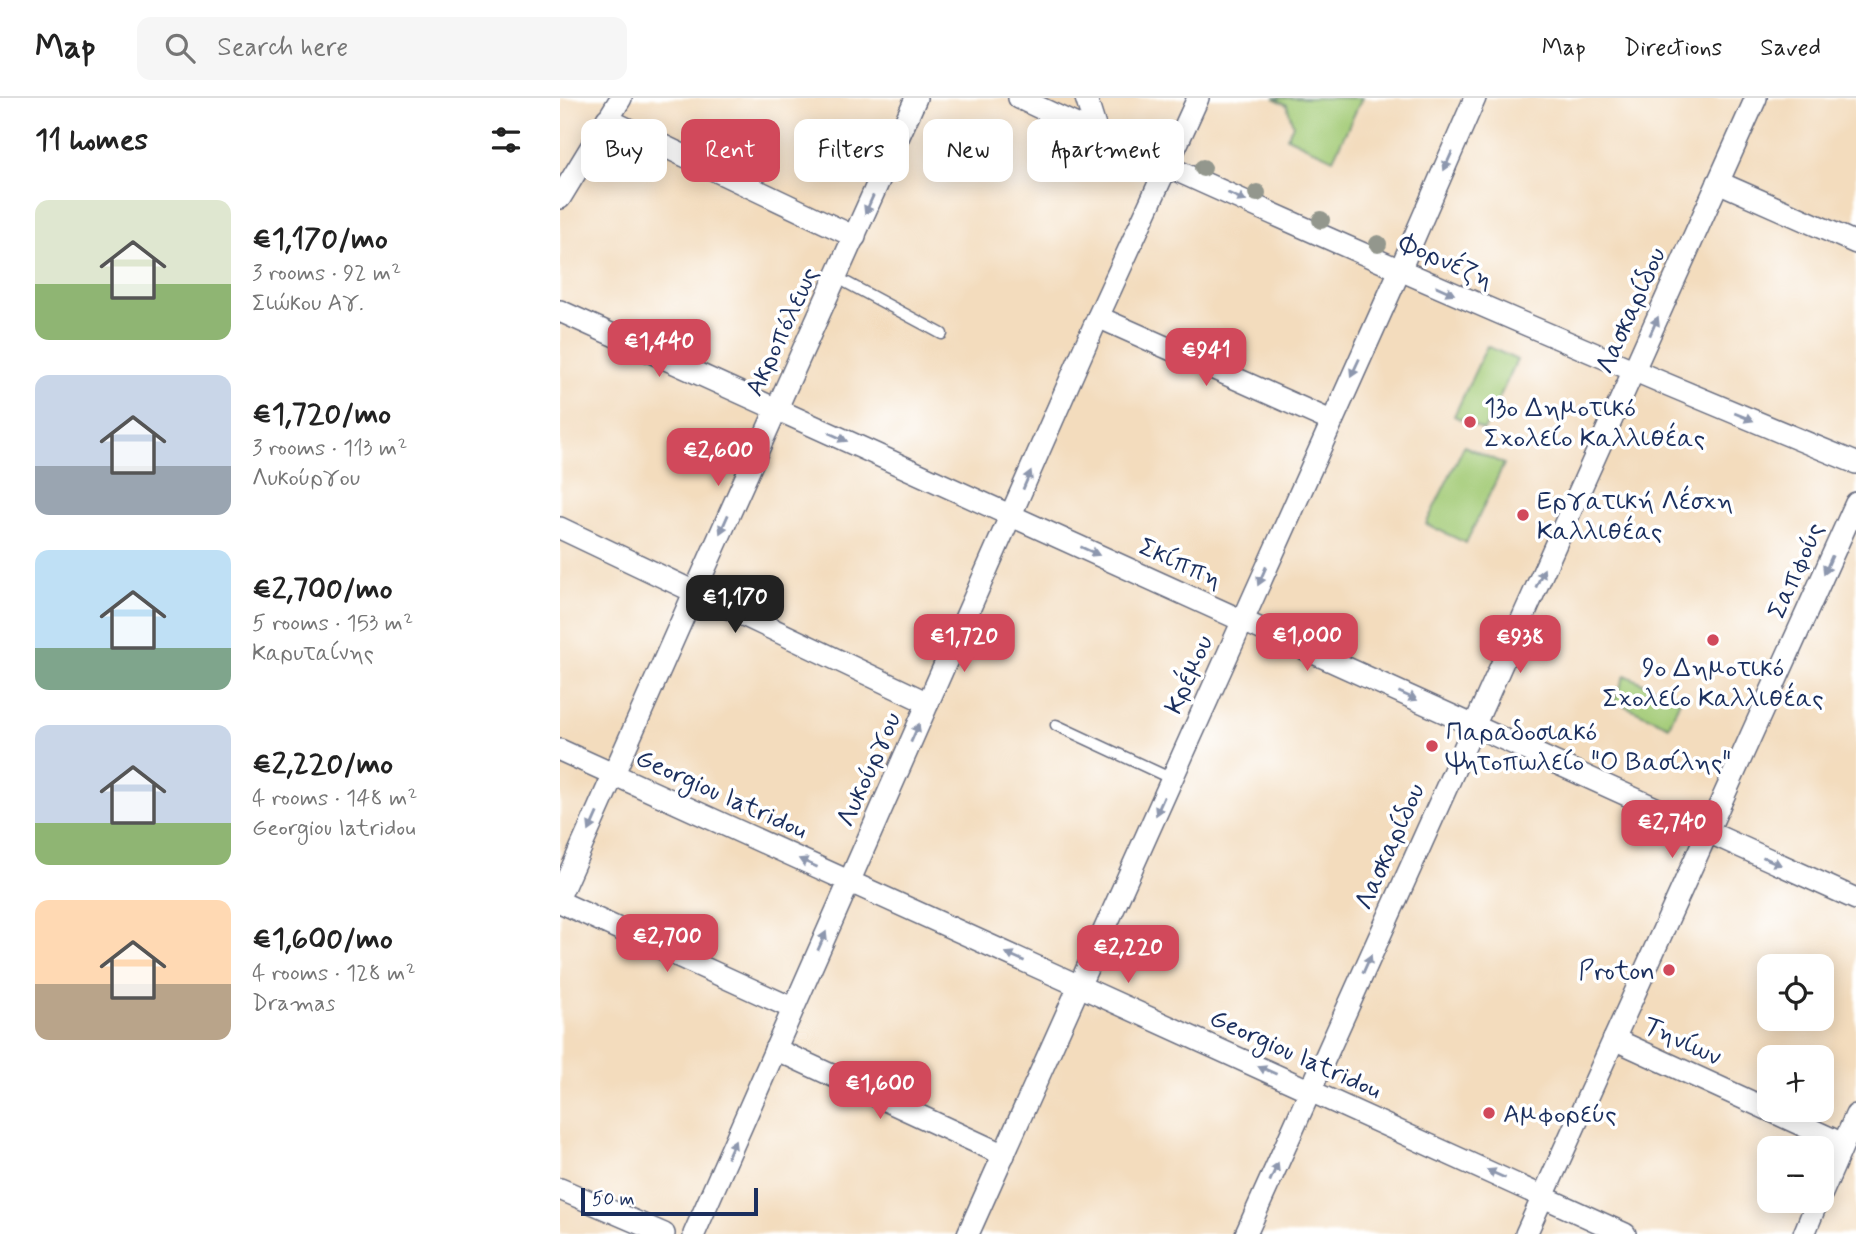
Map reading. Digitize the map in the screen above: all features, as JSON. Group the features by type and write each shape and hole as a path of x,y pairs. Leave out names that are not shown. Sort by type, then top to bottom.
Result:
{"street":[{"path":"607,119 621,98"},
{"name":"Ακροπόλεως","path":"560,895 916,98"},
{"name":"Φορνέζη","path":"1019,98 1063,119"},
{"path":"1086,98 1093,119"},
{"name":"Λυκούργου","path":"1184,129 1198,98"},
{"name":"Κρέμου","path":"968,1234 1475,98"},
{"name":"Λασκαρίδου","path":"1246,1234 1756,98"},
{"path":"667,148 855,237"},
{"path":"560,198 581,163"},
{"name":"Φορνέζη","path":"1184,174 1633,372 1856,463"},
{"name":"Λυκούργου","path":"694,1234 1160,182"},
{"path":"1718,182 1856,243"},
{"name":"Σκίππη","path":"560,311 1856,899"},
{"path":"1098,317 1331,421"},
{"name":"Σαπφούς","path":"1526,1234 1856,503"},
{"path":"560,528 928,703"},
{"name":"Georgiou Iatridou","path":"560,750 1625,1234"},
{"path":"560,902 792,1008"},
{"name":"Τηνίων","path":"1614,1039 1843,1144"},
{"path":"775,1049 1004,1155"},
{"path":"1834,1165 1856,1115"},
{"path":"560,1189 664,1234"},
{"path":"1804,1234 1813,1213"}],"lane":[{"path":"836,277 942,334"},
{"path":"1056,725 1172,779"}],"green space":[{"path":"1274,98 1362,98 1333,159 1287,137 1293,125 1287,105"},
{"path":"1487,346 1517,360 1484,430 1454,416"},
{"path":"1464,446 1504,464 1466,543 1426,524"},
{"path":"1625,675 1680,700 1669,726 1614,701"}],"place":[{"name":"13ο Δημοτικό Σχολείο Καλλιθέας","path":"1470,422"},
{"name":"Εργατική Λέσχη Καλλιθέας","path":"1523,515"},
{"name":"9ο Δημοτικό Σχολείο Καλλιθέας","path":"1713,640"},
{"name":"Παραδοσιακό Ψητοπωλείο \"Ο Βασίλης\"","path":"1432,746"},
{"name":"Proton","path":"1669,970"},
{"name":"Αμφορεύς","path":"1489,1113"}]}
